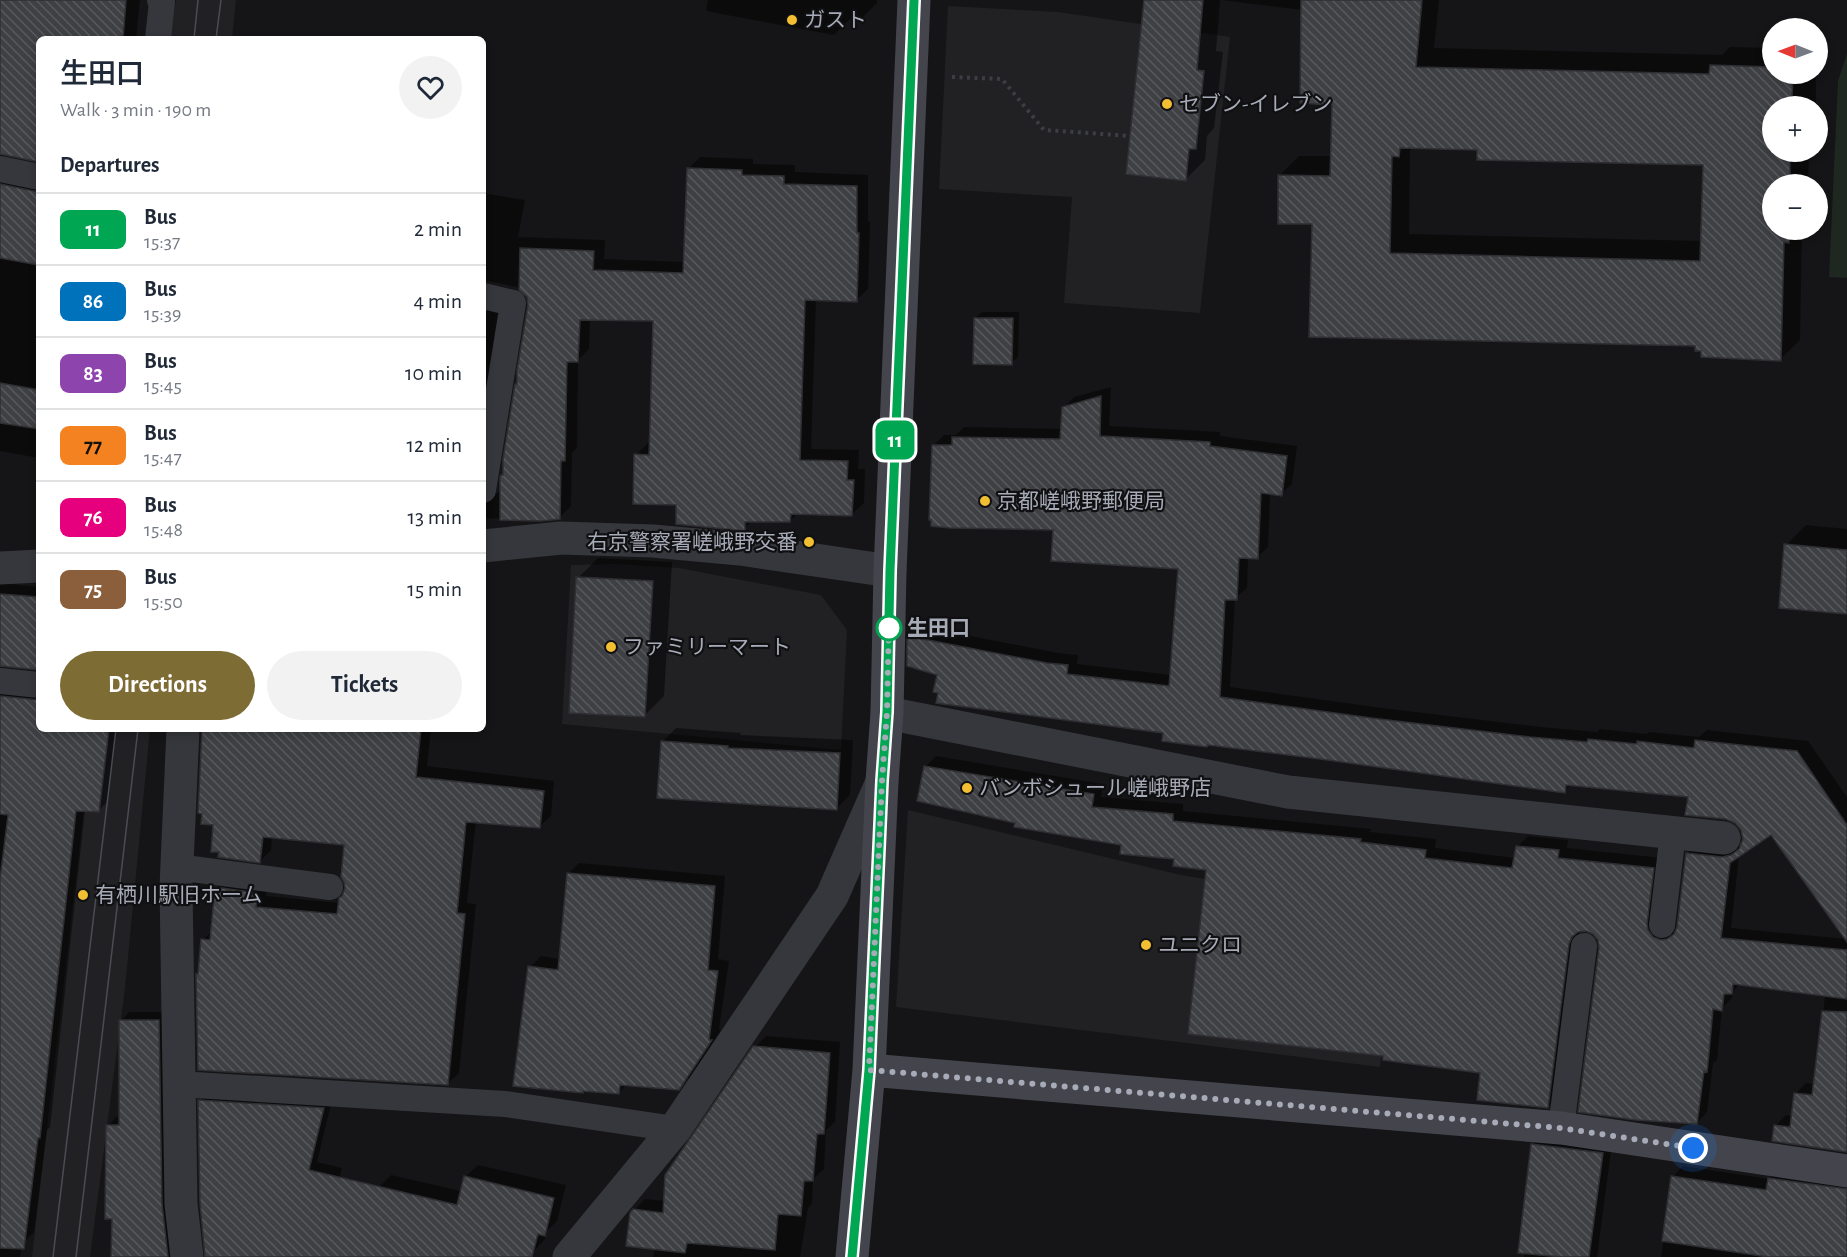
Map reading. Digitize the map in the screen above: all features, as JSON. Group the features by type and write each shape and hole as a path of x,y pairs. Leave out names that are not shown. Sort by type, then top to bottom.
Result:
{"main road":[{"path":"852,1257 869,1070 887,712 890,571 914,0"},
{"path":"869,1070 1561,1128 1847,1172"}],"street":[{"path":"486,546 561,538 653,541 740,549 890,571"},
{"path":"0,568 36,566"},
{"path":"887,712 1288,792 1724,838"},
{"path":"183,732 177,867 181,1203 187,1257"},
{"path":"569,1257 675,1129 832,896 882,781"}],"lane":[{"path":"158,36 162,2 160,0"},
{"path":"0,169 36,176"},
{"path":"486,297 513,303 486,471"},
{"path":"0,681 36,685"},
{"path":"1662,925 1672,833"},
{"path":"177,867 330,887"},
{"path":"1561,1128 1584,946"},
{"path":"179,1084 505,1104 675,1129"}],"path":[{"path":"945,77 1002,79 1044,130 1131,136"}],"shaded area":[{"path":"176,0 236,0 232,36 170,36"},
{"path":"948,6 1058,12 1230,37 1200,313 1064,303 1072,197 939,189"},
{"path":"1847,54 1847,278 1829,277 1838,81"},
{"path":"616,564 679,568 821,595 847,630 841,750 562,724 571,565"},
{"path":"93,732 150,732 125,988 90,1257 32,1257"},
{"name":"ユニクロ","path":"908,810 1181,875 1397,911 1380,1067 896,1007"}],"building":[{"path":"0,0 126,0 123,36 36,36 36,161 0,154"},
{"name":"セブン-イレブン","path":"1144,0 1203,0 1197,70 1204,71 1196,149 1189,149 1186,181 1126,174"},
{"path":"1301,0 1422,0 1416,67 1709,74 1710,65 1762,67 1762,84 1793,84 1792,96 1762,96 1762,162 1790,162 1790,174 1762,174 1762,240 1789,240 1789,243 1784,242 1781,361 1701,357 1701,351 1695,351 1695,346 1309,337 1312,224 1278,224 1278,175 1330,176 1332,105 1300,103","holes":["1400,148 1477,150 1477,160 1703,165 1700,261 1390,253 1392,156 1399,157"]},
{"path":"687,168 742,170 742,175 784,176 784,184 857,186 857,233 859,233 857,302 805,300 800,460 848,461 847,480 854,480 852,516 791,514 790,522 745,522 745,531 676,524 676,505 633,504 634,454 649,455 653,321 580,320 578,362 567,362 565,461 561,461 560,519 500,520 500,477 503,475 503,459 515,384 517,384 517,370 528,305 527,297 519,290 520,248 594,251 593,270 683,273"},
{"path":"0,184 36,191 36,264 0,258"},
{"path":"974,318 1013,318 1012,365 973,364"},
{"path":"0,383 36,389 36,429 0,423"},
{"path":"1101,396 1100,436 1210,442 1210,446 1287,456 1282,496 1261,493 1258,559 1239,558 1237,600 1225,600 1220,697 1530,737 1637,744 1637,741 1694,748 1695,740 1797,751 1847,825 1847,942 1771,835 1730,863 1721,938 1847,950 1847,999 1733,984 1732,994 1724,994 1722,1011 1713,1009 1707,1072 1704,1071 1697,1124 1636,1120 1578,1112 1599,948 1598,940 1586,931 1578,932 1569,944 1548,1108 1477,1100 1480,1073 1383,1060 1383,1056 1188,1034 1206,870 1173,866 1174,859 1120,854 1121,845 1014,827 1015,823 917,801 924,766 1094,794 1092,807 1173,814 1173,821 1361,839 1360,842 1426,850 1425,858 1512,868 1516,846 1559,850 1558,858 1654,868 1647,924 1653,937 1661,940 1674,934 1677,927 1686,853 1722,857 1731,855 1739,849 1743,839 1741,830 1735,823 1726,819 1685,815 1688,797 1566,785 1565,793 1320,759 1162,741 1163,733 936,703 938,693 933,692 937,675 907,666 907,636 1068,665 1067,674 1169,686 1178,569 1051,561 1053,530 950,528 931,526 931,520 929,520 932,445 952,445 952,437 1060,439 1062,407"},
{"path":"1784,544 1847,550 1847,614 1779,608"},
{"name":"ファミリーマート","path":"576,577 653,581 645,717 569,713"},
{"path":"0,594 36,597 36,670 0,666"},
{"path":"0,696 36,700 36,732 109,732 99,812 76,811 40,1138 38,1138 24,1249 0,1248 0,879 8,815 0,814"},
{"path":"202,732 421,732 416,777 544,791 540,828 466,822 457,913 465,914 448,1085 198,1070 196,974 198,974 201,939 210,940 215,887 257,893 256,907 337,914 339,898 345,888 341,877 344,845 263,837 260,863 218,857 219,852 211,852 213,825 201,824 202,814 198,813"},
{"path":"661,741 728,746 728,748 840,753 837,810 657,798"},
{"path":"567,873 715,886 708,970 718,971 709,1040 712,1040 679,1090 620,1085 619,1094 513,1086 528,966 558,970"},
{"path":"1822,1011 1847,1012 1847,1152 1772,1141 1774,1125 1790,1127 1794,1093 1812,1095"},
{"path":"119,1020 159,1020 162,1204 168,1257 111,1257 112,1219 105,1219 106,1125 119,1125"},
{"path":"753,1046 830,1053 824,1134 817,1134 813,1181 804,1181 801,1216 778,1214 775,1250 687,1243 685,1253 626,1246 630,1213 633,1209 663,1213 665,1175"},
{"path":"198,1100 324,1108 309,1170 457,1205 464,1176 554,1198 545,1236 538,1234 532,1257 205,1257 200,1203"},
{"path":"1531,1144 1603,1153 1589,1257 1518,1253"},
{"path":"1671,1176 1766,1190 1768,1178 1847,1189 1847,1257 1768,1257 1662,1241"}],"tram line":[{"path":"194,36 198,0"},
{"path":"216,36 221,0"},
{"path":"53,1257 116,732"},
{"path":"76,1257 138,732"}],"bus line":[{"name":"11","path":"852,1257 869,1070 887,712 901,274 914,0"}],"place":[{"name":"ガスト","path":"792,20"},
{"name":"セブン-イレブン","path":"1167,104"},
{"name":"京都嵯峨野郵便局","path":"985,501"},
{"name":"右京警察署嵯峨野交番","path":"809,542"},
{"name":"生田口","path":"889,628"},
{"name":"ファミリーマート","path":"611,647"},
{"name":"バンボシュール嵯峨野店","path":"967,788"},
{"name":"有栖川駅旧ホーム","path":"83,895"},
{"name":"ユニクロ","path":"1146,945"}],"route":[{"path":"889,628 889,618 887,712 869,1070 1561,1128 1693,1148"}]}
